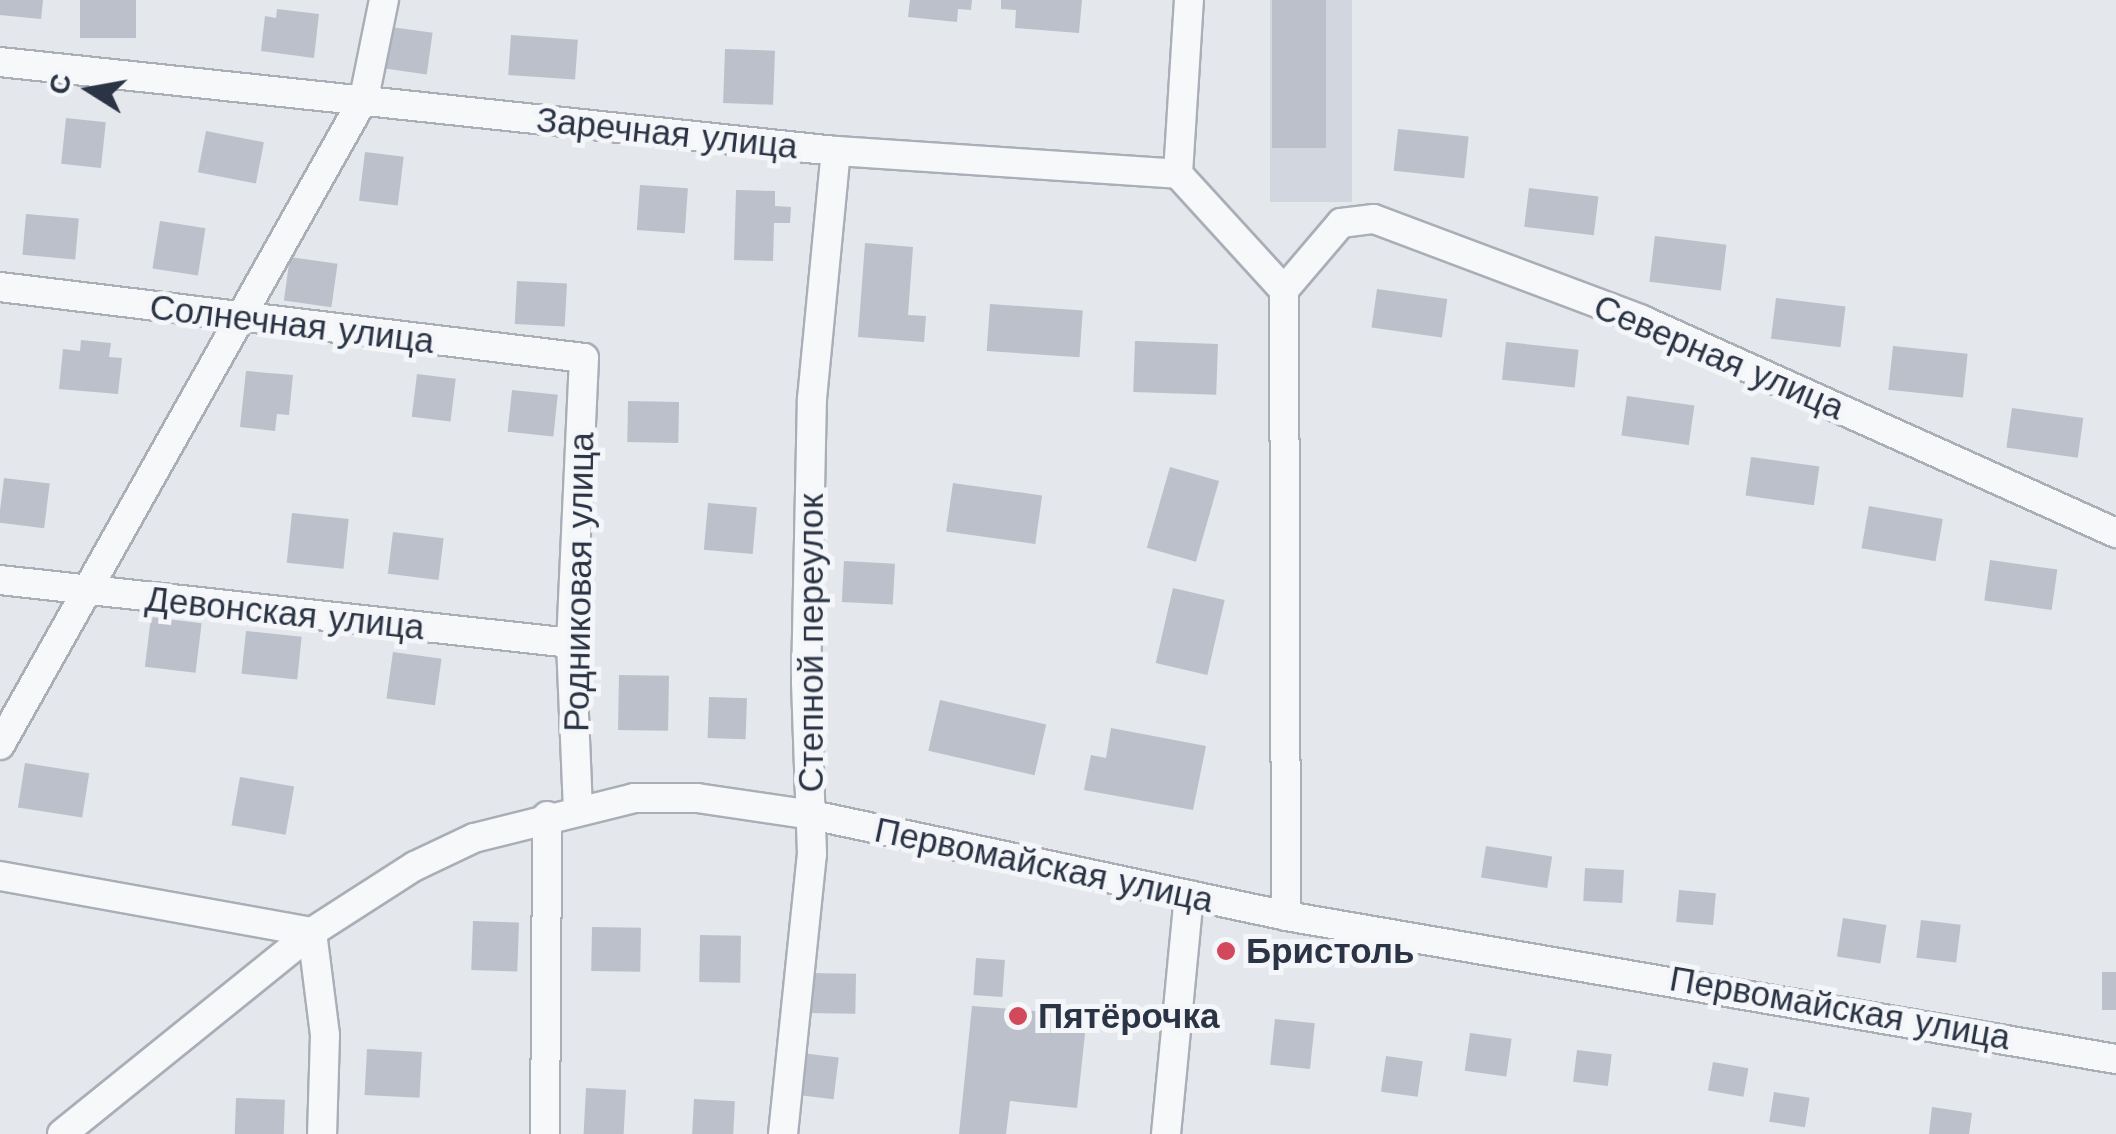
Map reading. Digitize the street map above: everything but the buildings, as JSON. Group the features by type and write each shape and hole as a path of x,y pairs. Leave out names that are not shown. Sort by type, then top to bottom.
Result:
{"street":[{"path":"0,745 234,318 364,98 384,0"},
{"path":"1189,0 1178,174 1284,290 1286,916"},
{"name":"Заречная улица","path":"0,62 836,151 1178,174"},
{"name":"Степной переулок","path":"783,1134 812,816 806,682 812,399 836,151"},
{"name":"Северная улица","path":"1284,290 1320,241 1342,223 1374,219 1642,320 2116,533"},
{"name":"Солнечная улица","path":"0,286 234,318 584,358"},
{"name":"Родниковая улица","path":"578,806 571,643 584,358"},
{"name":"Девонская улица","path":"0,580 571,643"},
{"name":"Первомайская улица","path":"62,1134 312,932 416,866 578,806 697,798 812,816 1286,916 2116,1060"},
{"path":"545,1134 547,816"},
{"path":"0,876 312,932 325,1035 322,1134"},
{"path":"1166,1134 1189,895"}],"shaded area":[{"path":"1270,0 1352,0 1352,202 1270,202"}],"place":[{"name":"Бристоль","path":"1226,951"},
{"name":"Пятёрочка","path":"1018,1016"}]}
